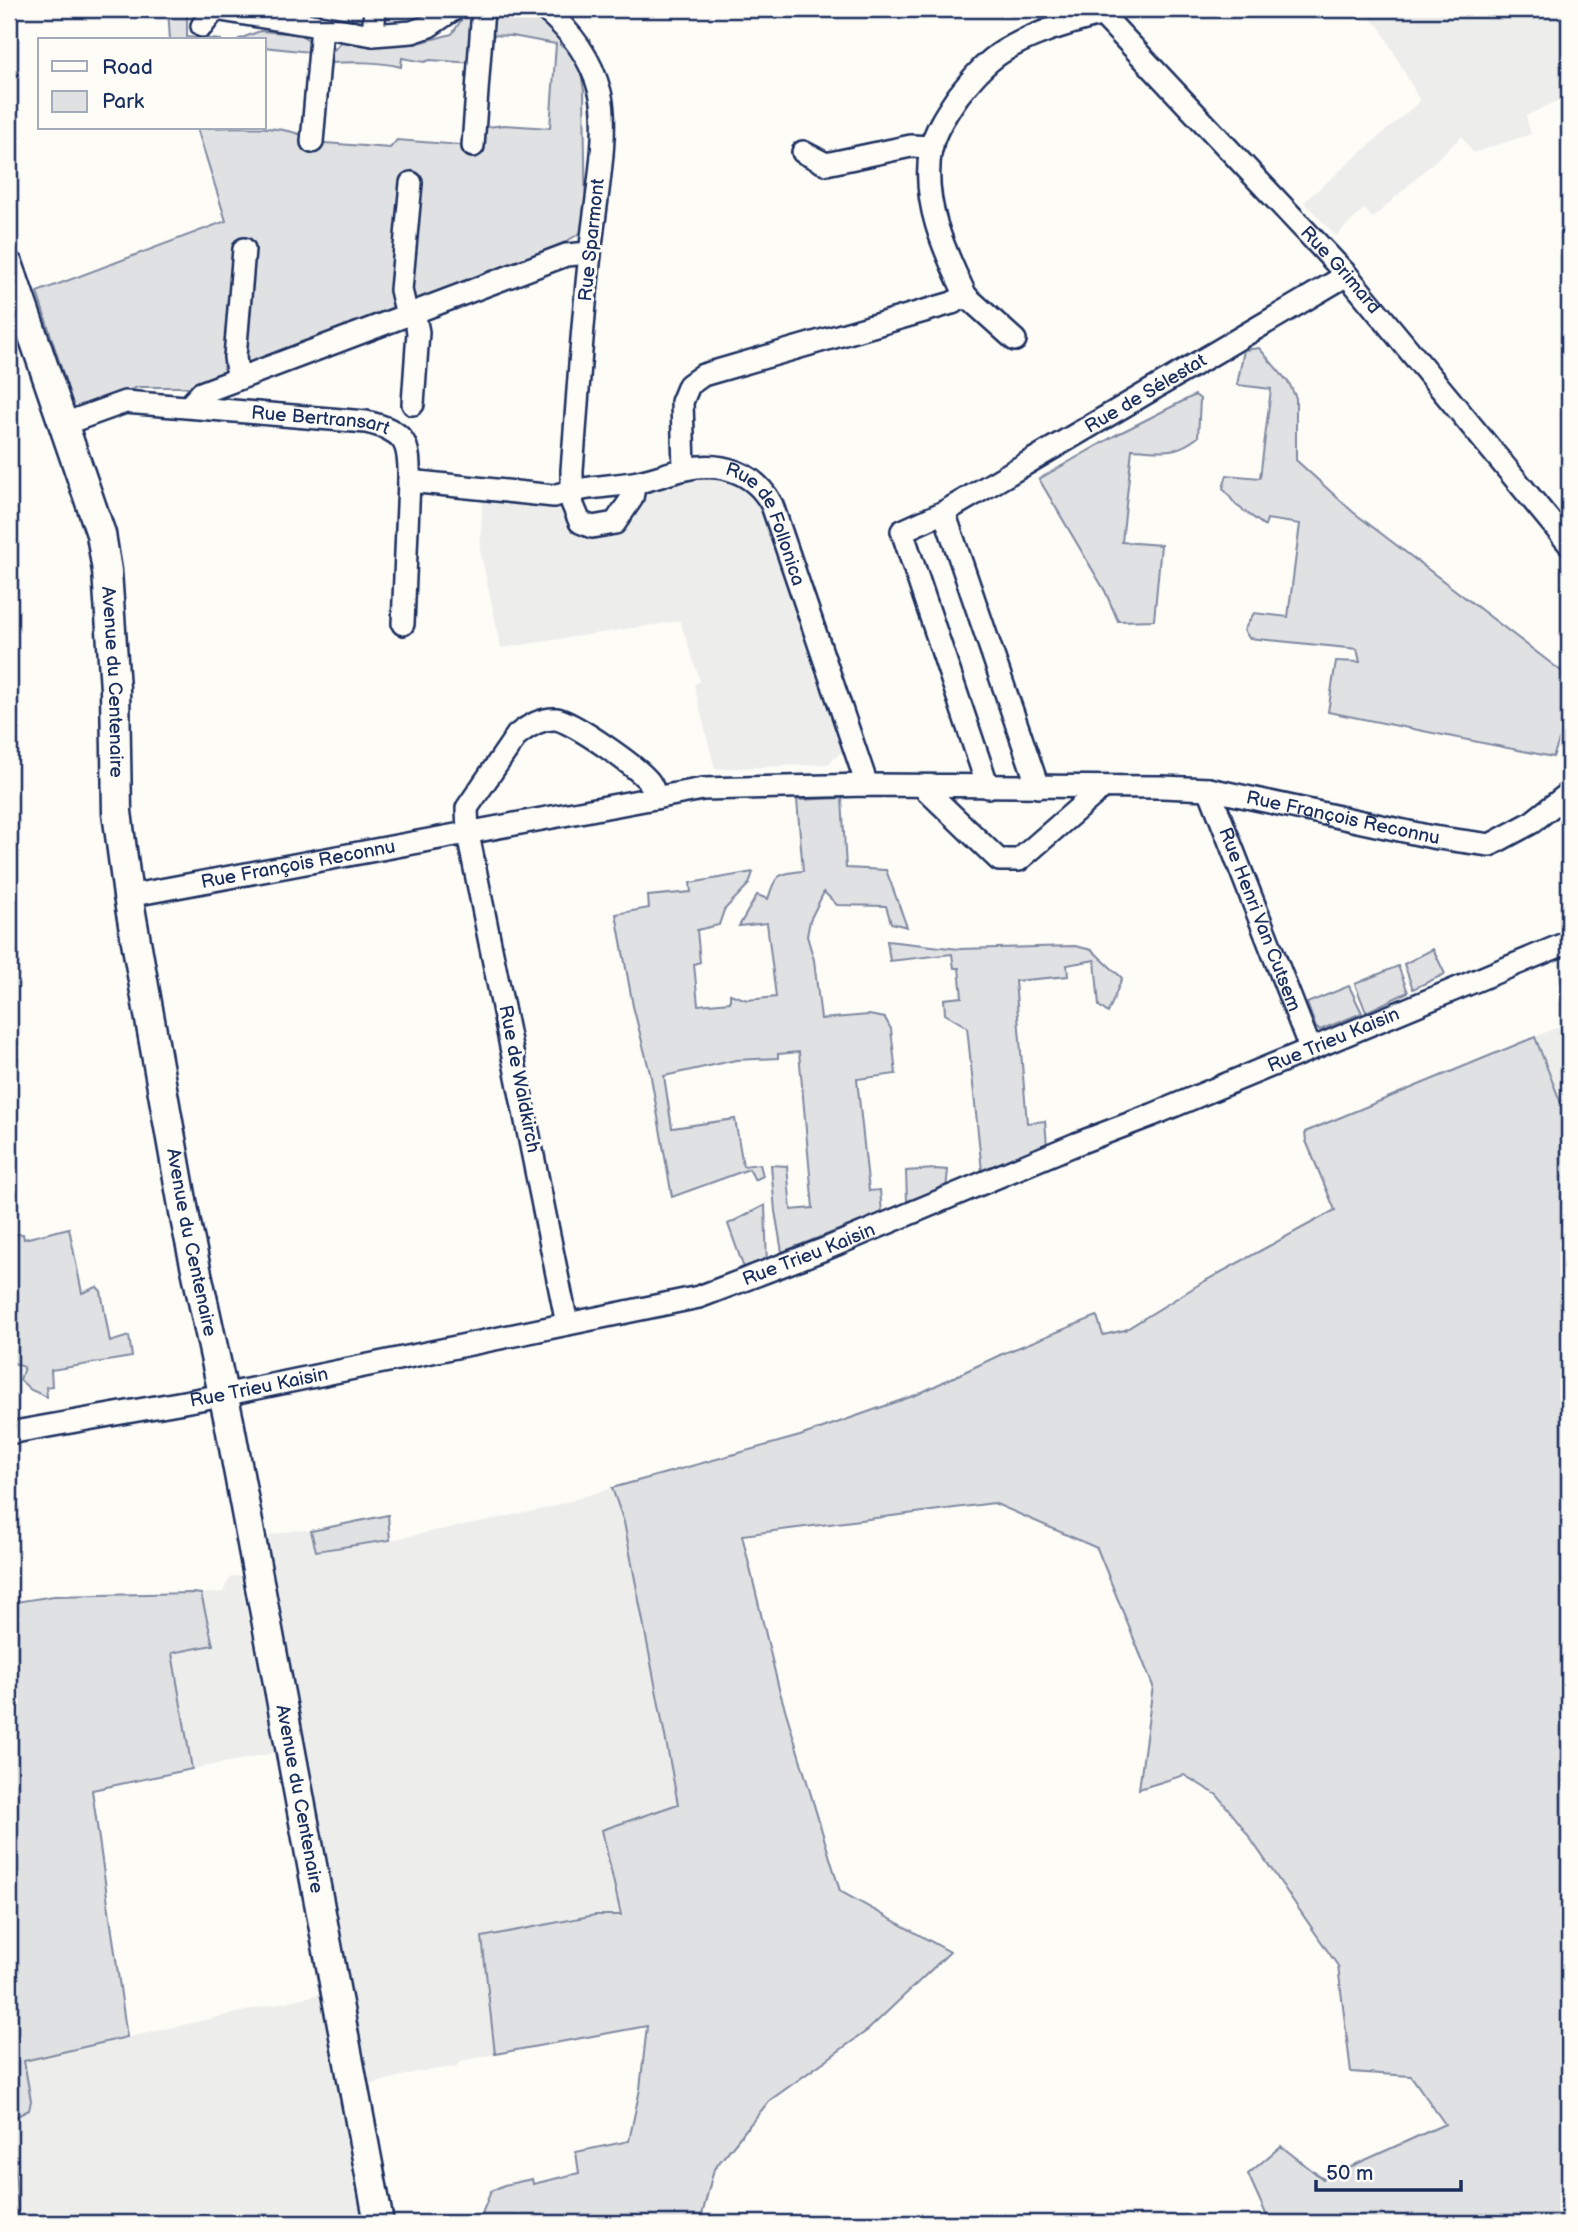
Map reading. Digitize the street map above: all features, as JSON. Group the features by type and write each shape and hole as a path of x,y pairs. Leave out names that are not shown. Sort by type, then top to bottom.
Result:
{"main road":[{"name":"Avenue du Centenaire","path":"9,266 96,516 107,571 115,689 117,812 128,896 186,1223 223,1395 379,2223"}],"street":[{"path":"202,26 215,9 373,35 412,32 429,26 454,9"},
{"path":"373,35 375,9"},
{"path":"473,146 483,9"},
{"name":"Rue Sparmont","path":"544,9 559,21 585,53 601,92 603,127 590,253 572,490"},
{"path":"1015,340 966,296 942,246 930,186 932,147 947,113 963,90 980,69 998,54 1050,29 1100,12"},
{"name":"Rue Grimard","path":"1100,12 1347,275 1569,544"},
{"path":"312,142 322,27"},
{"path":"803,152 826,164 911,146 932,147"},
{"name":"Rue Bertransart","path":"411,183 401,290 418,332 413,404"},
{"name":"Rue Bertransart","path":"239,379 234,357 244,249"},
{"name":"Rue Bertransart","path":"189,406 201,393 566,255 590,253"},
{"name":"Rue de Sélestat","path":"988,787 902,531 944,512 1347,275"},
{"name":"Rue de Follonica","path":"867,785 772,505 765,492 749,477 723,468 703,466 684,469 682,402 689,385 703,375 952,303 966,296"},
{"name":"Rue Bertransart","path":"64,425 125,402 366,422 382,425 399,436 408,447 409,481"},
{"path":"403,624 409,481 554,496 572,490 635,483 684,469"},
{"path":"572,490 572,503 580,522 592,527 615,523 621,517 632,498 635,483"},
{"path":"944,512 1038,787"},
{"path":"468,834 467,808 517,735 526,727 540,721 556,719 580,730 634,767 651,783 656,798"},
{"name":"Rue François Reconnu","path":"128,896 714,789 867,785 1162,786 1209,789 1432,837 1490,845 1531,823 1569,793"},
{"path":"922,786 999,860 1019,860 1103,787"},
{"name":"Rue Henri Van Cutsem","path":"1209,789 1310,1048"},
{"name":"Rue de Waldkirch","path":"468,834 514,1051 567,1324"},
{"name":"Rue Trieu Kaisin","path":"9,1433 223,1395 699,1297 830,1247 1569,942"}],"shaded area":[{"path":"1361,9 1569,9 1569,95 1526,116 1531,134 1473,153 1462,136 1373,218 1364,209 1336,236 1304,202 1420,101 1381,29"},
{"path":"723,475 761,488 853,742 828,764 715,769 694,685 700,681 680,621 501,648 480,550 483,494 565,501 609,533 634,515 645,489"},
{"path":"1569,1022 1569,1124 1535,1037"},
{"path":"612,1488 624,1522 678,1804 602,1830 622,1915 595,1915 482,1937 495,2054 461,2061 456,2067 416,2072 365,2086 310,1813 268,1539 271,1535 298,1530 311,1531 317,1551 390,1540 544,1509"},
{"path":"231,1576 240,1576 274,1753 192,1769 172,1652 212,1645 201,1594 223,1592"},
{"path":"325,1993 366,2219 335,2223 19,2223 11,2119 29,2109 31,2101 23,2061"}],"green space":[{"path":"168,9 187,9 187,37 199,38 170,38"},
{"path":"492,9 532,9 560,36 560,45 572,50 579,62 584,90 586,230 500,279 397,306 193,387 138,387 75,411 37,292 226,221 198,130 275,129 290,131 312,142 390,148 397,140 473,146 480,128 504,125 550,128 556,44 490,35"},
{"path":"464,16 478,17 473,63 430,60 424,62 402,58 401,67 374,63 327,63 331,53 341,42 415,44 452,34"},
{"path":"260,31 299,34 310,41 309,52 266,47 266,38 242,38"},
{"path":"1259,348 1289,383 1296,398 1296,460 1353,512 1569,677 1569,729 1561,735 1553,757 1328,712 1336,661 1360,662 1357,649 1249,638 1244,630 1254,613 1288,617 1300,524 1267,519 1265,526 1236,505 1223,488 1227,475 1260,478 1271,389 1237,385 1244,350"},
{"path":"1195,395 1200,399 1198,437 1174,449 1132,449 1122,542 1161,545 1154,620 1118,621 1105,591 1039,479 1116,435"},
{"path":"842,798 846,868 886,870 907,927 891,923 886,906 837,905 824,892 810,920 807,936 814,960 821,1019 869,1015 885,1018 891,1029 896,1074 857,1079 869,1191 880,1190 882,1213 782,1252 771,1165 787,1166 791,1210 813,1208 799,1052 778,1054 778,1058 736,1060 664,1076 672,1128 735,1119 743,1166 760,1164 763,1176 755,1180 749,1169 672,1197 651,1077 633,1006 616,914 649,908 648,896 691,892 690,883 753,872 749,884 724,910 719,925 697,930 700,962 694,964 698,1005 730,1002 730,994 747,1000 776,997 767,923 739,926 757,895 768,899 779,877 803,871 797,800"},
{"path":"887,941 959,949 1075,946 1092,950 1122,978 1108,1013 1099,1006 1095,960 1067,965 1068,976 1015,981 1027,1123 1045,1121 1047,1146 982,1171 967,1027 945,1014 944,999 962,997 959,968 954,968 952,954 890,961"},
{"path":"1433,949 1445,974 1413,989 1404,964"},
{"path":"1398,966 1408,992 1366,1012 1355,984"},
{"path":"1349,986 1362,1013 1320,1030 1316,1028 1307,1003"},
{"path":"1535,1037 1569,1124 1569,2223 1270,2223 1248,2174 1281,2146 1323,2179 1445,2124 1411,2076 1351,2072 1338,1966 1241,1825 1217,1795 1184,1775 1139,1789 1153,1686 1097,1548 994,1503 742,1535 779,1689 840,1891 950,1952 868,2030 769,2101 714,2169 700,2223 431,2223 481,2216 491,2191 504,2185 532,2179 533,2184 579,2173 576,2152 629,2141 640,2089 647,2026 495,2054 482,1937 595,1915 621,1915 602,1830 678,1804 624,1522 612,1488 800,1436 916,1395 1002,1354 1097,1316 1103,1335 1125,1330 1203,1282 1335,1210 1306,1141 1305,1132"},
{"path":"948,1170 946,1189 907,1201 906,1171"},
{"path":"765,1205 767,1265 745,1271 728,1224"},
{"path":"69,1228 82,1293 97,1287 101,1291 110,1342 129,1336 132,1357 51,1370 52,1386 46,1387 47,1397 31,1390 20,1380 24,1367 9,1361 9,1235 23,1234 24,1239"},
{"path":"388,1515 390,1540 316,1551 311,1531"},
{"path":"201,1594 213,1645 172,1653 192,1769 92,1790 127,2037 24,2061 31,2101 29,2110 11,2119 19,2223 9,2223 9,1603 54,1596"}]}
